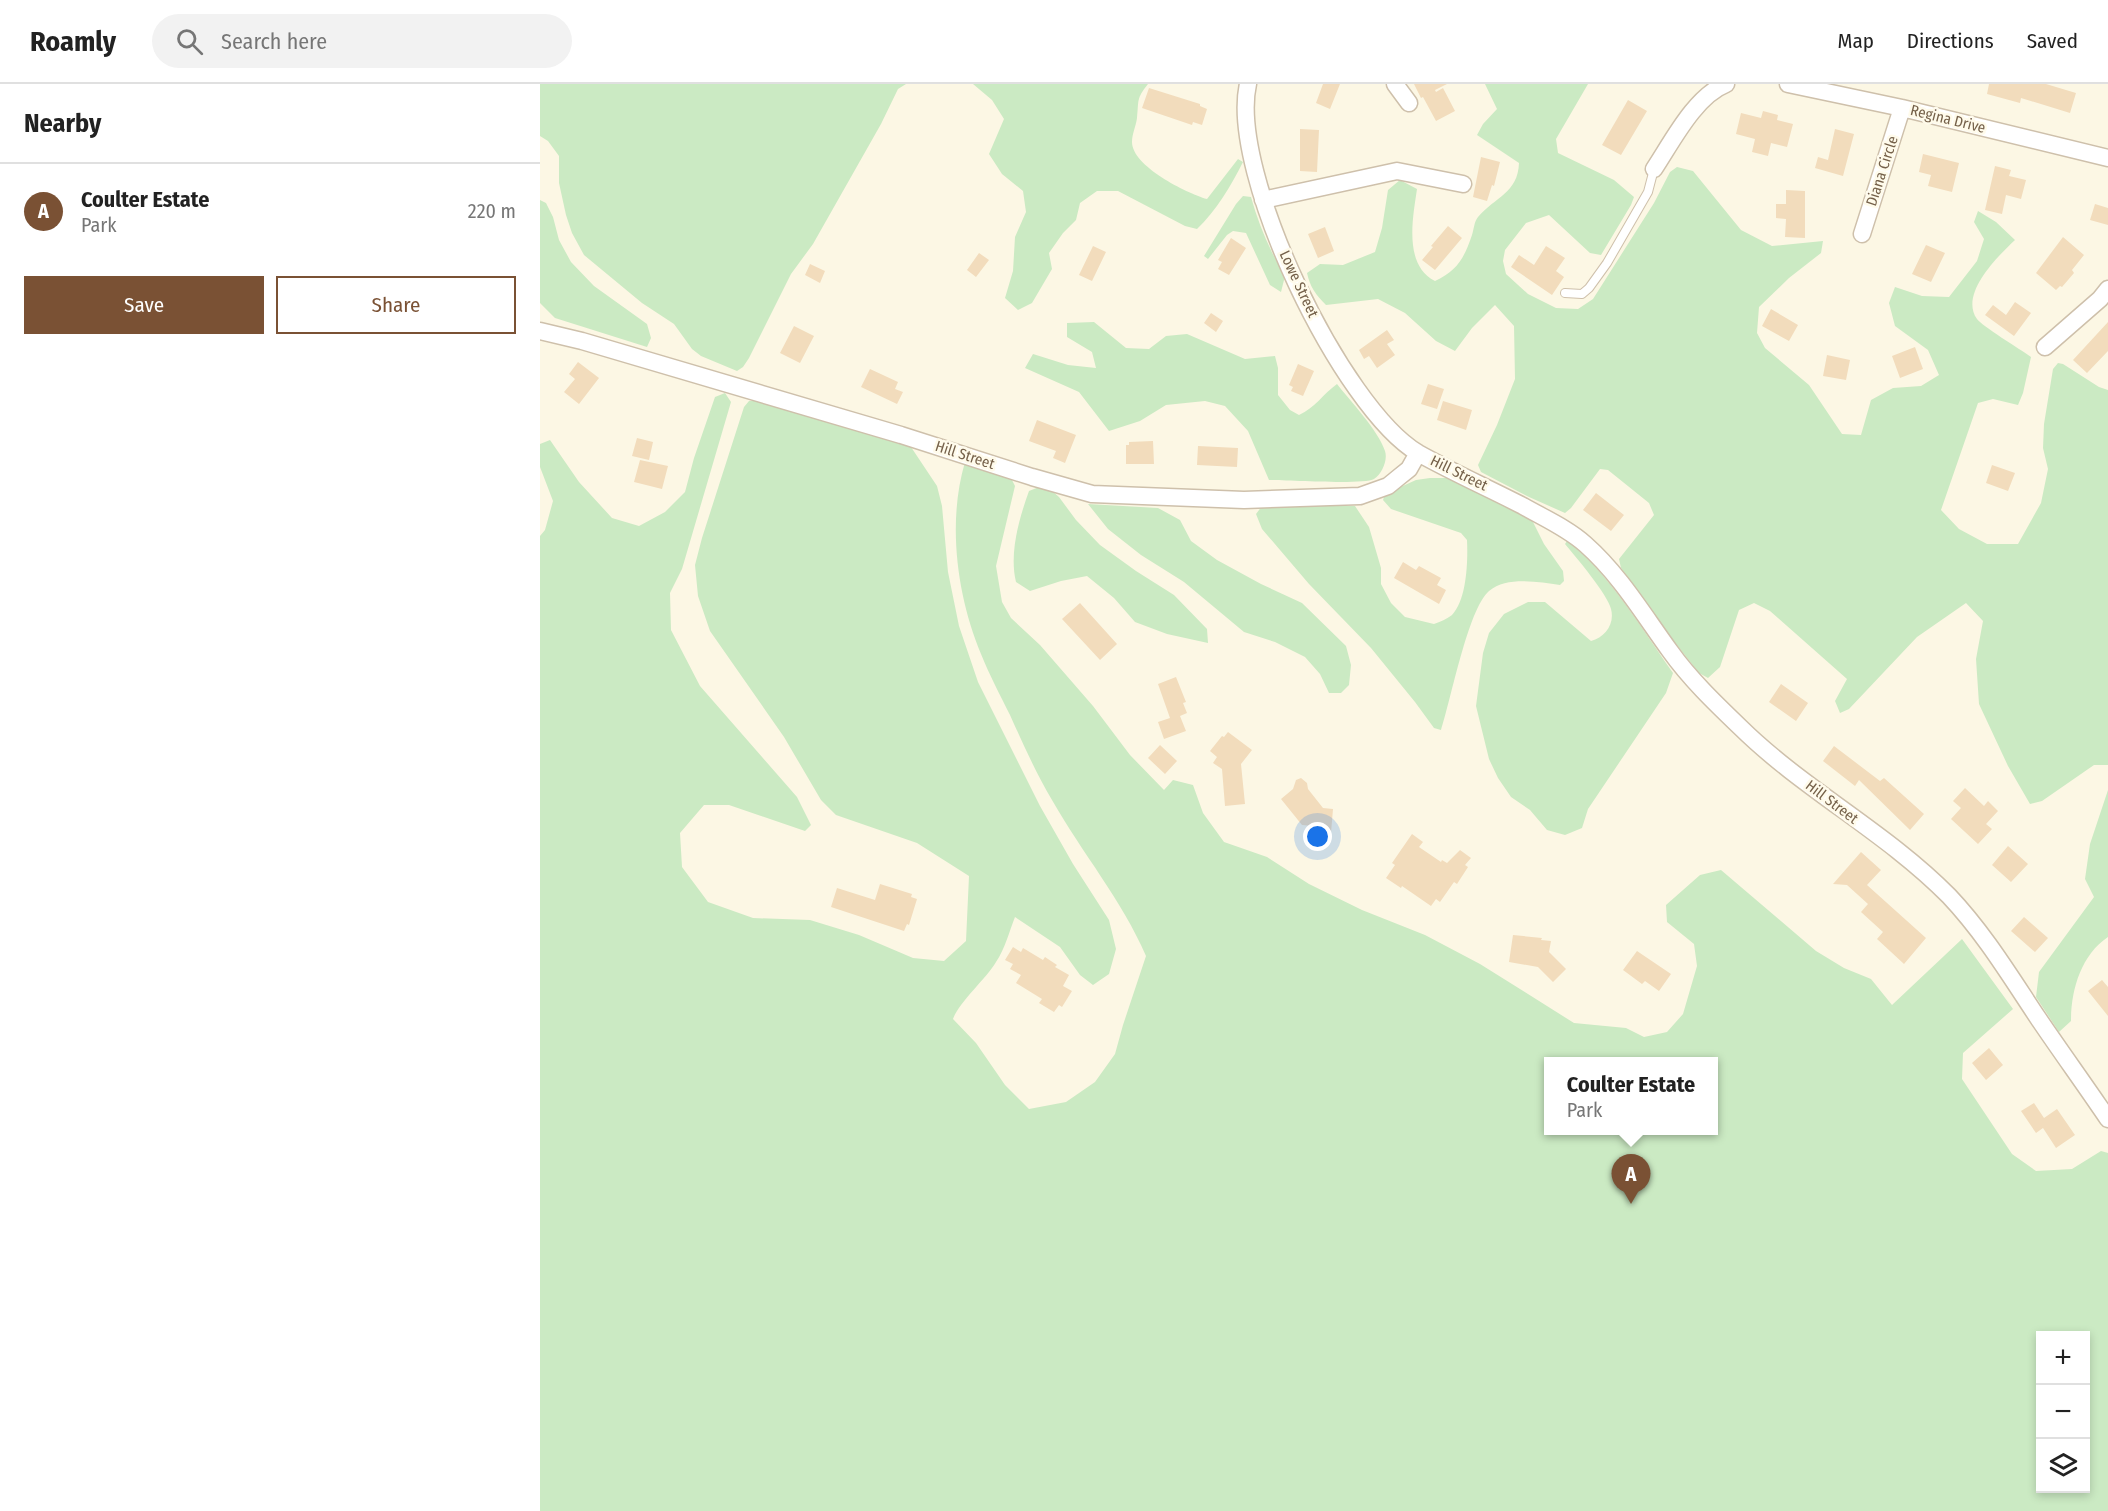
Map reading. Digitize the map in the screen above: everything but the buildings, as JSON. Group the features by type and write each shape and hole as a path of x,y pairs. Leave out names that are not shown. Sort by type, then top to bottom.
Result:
{"street":[{"name":"Lowe Street","path":"1248,84 1245,119 1255,174 1263,200 1306,306 1350,378 1401,442 1418,453"},
{"path":"1395,84 1409,103"},
{"path":"1654,169 1702,101 1717,87 1726,84"},
{"name":"Regina Drive","path":"1788,84 1902,108 2108,158"},
{"name":"Diana Circle","path":"1862,234 1902,108"},
{"path":"1263,200 1397,171 1463,184"},
{"path":"2045,347 2100,299 2108,289"},
{"name":"Hill Street","path":"540,331 582,341 911,438 1092,494 1244,500 1360,496 1388,486 1409,469 1418,453 1549,520 1574,535 1589,548 1633,597 1671,653 1740,727 1790,771 1898,851 1948,896 1971,921 1992,947 2108,1119"}],"lane":[{"path":"1565,293 1582,294 1607,263 1648,192 1654,169"}],"green space":[{"path":"540,84 906,84 898,89 881,124 813,244 791,274 749,358 737,371 701,356 692,349 674,324 642,303 584,255 572,233 566,215 559,183 559,156 548,141 540,136"},
{"path":"973,84 1148,84 1139,100 1132,142 1134,151 1150,169 1174,185 1207,199 1238,159 1243,162 1223,198 1197,229 1185,226 1118,191 1097,191 1080,203 1076,220 1063,233 1049,253 1052,269 1032,303 1018,310 1005,298 1013,271 1015,237 1026,212 1023,191 1002,174 989,154 1004,119 992,100"},
{"path":"1485,84 1588,84 1556,139 1558,153 1614,180 1634,197 1601,255 1590,253 1549,215 1526,223 1505,250 1503,261 1506,274 1528,294 1556,308 1578,309 1593,299 1654,203 1670,172 1677,167 1693,171 1741,230 1772,246 1823,241 1821,253 1789,278 1759,307 1757,333 1765,348 1809,385 1842,434 1861,435 1871,400 1893,388 1921,386 1939,375 1928,350 1895,326 1889,303 1895,287 1922,296 1949,297 1977,261 1984,239 1974,222 1978,211 1996,222 2015,240 1983,276 1973,298 1973,309 1980,322 2031,357 2023,393 2018,405 1993,399 1978,403 1941,510 1959,529 1987,544 2018,544 2041,503 2048,469 2043,448 2044,424 2053,369 2058,363 2063,364 2099,387 2108,390 2108,765 2094,765 2042,801 2030,804 2008,766 1979,704 1976,659 1983,621 1966,603 1917,637 1849,709 1840,713 1835,701 1847,679 1770,611 1754,603 1739,610 1720,667 1708,678 1699,673 1661,625 1621,568 1619,559 1654,515 1649,503 1608,470 1600,469 1565,513 1481,472 1478,465 1515,379 1514,326 1495,305 1472,328 1455,351 1436,341 1405,313 1378,299 1326,305 1322,301 1312,287 1307,273 1320,264 1343,265 1375,252 1382,228 1388,190 1400,180 1417,189 1412,240 1418,264 1425,274 1435,281 1455,268 1463,257 1477,219 1505,194 1518,173 1519,163 1477,135 1483,124 1497,109"},
{"path":"1243,196 1251,197 1265,238 1285,276 1281,292 1270,285 1246,233 1233,231 1227,235 1208,259 1204,256"},
{"path":"540,200 546,203 553,217 559,240 571,262 594,286 647,324 651,338 647,347 555,318 540,303"},
{"path":"1094,322 1126,348 1149,349 1166,336 1187,334 1245,359 1275,356 1278,368 1278,395 1290,410 1299,415 1310,409 1337,384 1382,443 1386,455 1382,470 1377,477 1367,481 1269,480 1248,431 1225,406 1205,401 1166,405 1140,421 1109,431 1079,392 1025,368 1033,354 1068,365 1096,368 1092,352 1067,337 1067,323"},
{"path":"725,393 731,402 682,569 670,593 671,630 700,686 797,797 811,825 805,831 729,805 704,805 680,833 682,867 708,902 753,918 810,920 859,935 913,958 944,961 966,941 969,876 917,843 836,815 821,800 784,737 710,631 698,596 695,565 744,407 749,401 760,401 911,447 937,486 942,506 948,572 959,626 978,682 1040,806 1073,864 1109,920 1116,949 1109,974 1093,985 1080,975 1060,947 1015,917 992,969 956,1012 953,1019 976,1043 1005,1085 1029,1109 1066,1102 1095,1082 1115,1054 1146,956 1114,896 1064,820 1041,779 984,662 973,632 957,559 957,510 965,462 1011,478 1015,486 996,566 1002,602 1011,618 1040,645 1093,706 1130,755 1164,790 1173,780 1193,785 1203,813 1224,842 1267,857 1309,884 1362,910 1425,935 1480,964 1574,1023 1626,1028 1644,1037 1667,1032 1683,1014 1697,966 1694,944 1667,922 1666,905 1700,875 1721,870 1816,951 1844,968 1871,979 1892,1005 1962,939 2013,1009 1963,1053 1962,1079 2012,1154 2036,1171 2072,1169 2101,1151 2108,1153 2108,1511 540,1511 540,536 545,530 553,501 540,467 540,444 550,440 579,482 612,518 639,526 665,512 685,492 715,397"},
{"path":"1448,478 1520,511 1533,522 1544,544 1563,571 1564,581 1560,585 1533,582 1505,583 1489,591 1481,601 1467,635 1441,730 1434,728 1371,648 1309,584 1262,529 1256,514 1262,506 1355,506 1369,527 1381,568 1381,584 1391,603 1405,617 1434,624 1452,615 1461,599 1467,569 1467,540 1461,533 1391,509 1383,500 1385,494 1416,480"},
{"path":"1039,487 1051,490 1059,497 1076,520 1100,545 1174,595 1207,629 1208,643 1167,634 1135,622 1114,598 1087,576 1030,591 1016,582 1014,548 1019,524 1029,491"},
{"path":"1088,504 1158,508 1180,520 1191,541 1217,560 1302,603 1346,646 1351,665 1349,685 1341,693 1329,693 1320,674 1305,657 1275,642 1244,632 1184,582 1141,555 1108,529"},
{"path":"1567,541 1582,553 1610,585 1673,673 1666,693 1588,809 1582,828 1565,835 1547,830 1530,810 1511,797 1489,759 1476,706 1483,653 1489,633 1504,614 1528,602 1545,602 1591,641 1608,629 1612,620 1609,603 1565,544"},
{"path":"2108,790 2108,937 2084,963 2073,997 2071,1021 2059,1032 2036,997 2039,972 2094,897 2085,879 2090,844"}],"place":[{"name":"Coulter Estate","path":"1631,1204"}]}
